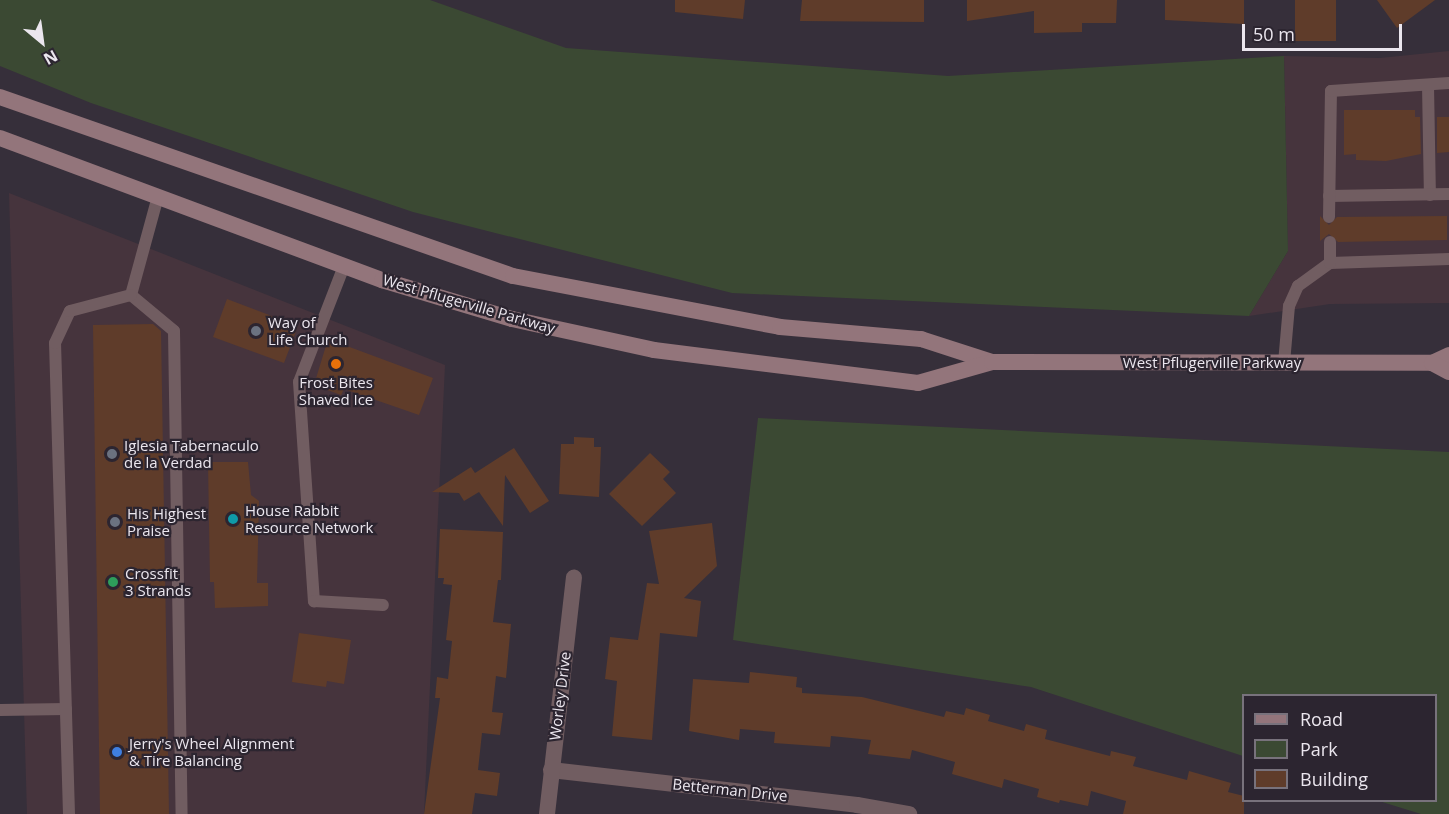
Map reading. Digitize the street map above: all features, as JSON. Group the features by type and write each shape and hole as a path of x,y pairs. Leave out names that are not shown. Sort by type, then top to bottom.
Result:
{"main road":[{"name":"West Pflugerville Parkway","path":"0,97 513,276 780,327 921,339 992,362"},
{"name":"West Pflugerville Parkway","path":"0,138 344,266 512,319 654,350 918,383 992,362 1432,363 1449,355"},
{"name":"West Pflugerville Parkway","path":"1432,363 1449,372"}],"street":[{"name":"Worley Drive","path":"547,814 574,578"},
{"name":"Betterman Drive","path":"551,770 909,814"}],"lane":[{"path":"1329,217 1331,91 1449,83"},
{"path":"1428,85 1430,195"},
{"path":"1329,196 1449,195"},
{"path":"131,295 158,196"},
{"path":"1330,242 1330,263"},
{"path":"1284,363 1289,306 1298,286 1330,263 1449,259"},
{"path":"344,266 299,382 314,601 382,605"},
{"path":"69,814 55,343 70,310 131,295"},
{"path":"131,295 174,331 182,814"},
{"path":"0,710 66,709"}],"shaded area":[{"path":"1449,51 1449,303 1330,304 1249,316 1288,251 1284,56 1380,58"},
{"path":"9,193 445,365 424,814 27,814"}],"green space":[{"path":"0,0 430,0 566,48 948,76 1284,56 1288,251 1249,316 732,293 413,212 91,103 0,66"},
{"path":"758,418 1449,452 1449,814 1421,814 1382,802 1437,802 1437,694 1242,694 1242,756 1031,687 733,640"}],"building":[{"path":"675,0 745,0 743,19 675,12"},
{"path":"802,0 924,0 924,22 800,21"},
{"path":"967,0 1117,0 1116,23 1082,23 1082,32 1034,33 1034,11 967,21"},
{"path":"1165,0 1244,0 1244,24 1165,20"},
{"path":"1295,0 1336,0 1336,41 1295,41"},
{"path":"1377,0 1435,0 1397,28"},
{"path":"1344,110 1415,110 1415,117 1420,117 1421,154 1386,161 1356,160 1356,154 1344,155"},
{"path":"1437,117 1449,117 1449,152 1437,153"},
{"path":"1320,216 1329,225 1337,217 1447,216 1447,240 1338,242 1329,234 1320,241"},
{"name":"Way of Life Church","path":"227,299 298,326 284,363 213,337"},
{"path":"153,324 161,331 169,814 100,814 93,325"},
{"path":"328,339 433,378 419,415 344,389 341,395 314,385"},
{"path":"574,437 594,438 594,447 601,447 599,497 559,494 561,444 574,444"},
{"path":"514,448 549,501 530,513 505,475 503,526 479,492 464,501 459,493 432,492 471,467 475,473"},
{"path":"650,453 670,472 663,479 676,493 642,526 609,494"},
{"name":"House Rabbit Resource Network","path":"208,462 248,462 251,495 259,501 257,583 268,583 268,606 215,608 214,582 210,582"},
{"path":"712,523 717,566 684,598 701,601 697,637 660,633 652,740 612,736 617,681 605,679 610,637 638,640 647,583 659,584 649,531"},
{"path":"440,529 503,532 501,580 498,580 493,622 511,624 506,678 496,676 492,712 503,713 500,735 482,733 478,770 500,773 497,796 475,793 472,814 424,814 440,698 435,698 437,677 448,679 452,641 446,640 452,585 443,584 444,578 438,578"},
{"path":"299,633 351,640 344,684 327,681 326,687 292,682"},
{"path":"750,672 797,677 796,687 802,688 802,693 862,697 944,717 946,711 964,715 966,708 990,715 988,721 1024,731 1026,724 1047,730 1045,739 1110,756 1111,751 1136,757 1133,766 1187,780 1189,771 1231,783 1228,792 1242,796 1244,814 1123,814 1126,801 1091,791 1088,806 1060,800 1059,803 1037,797 1039,789 1004,779 1002,788 952,774 955,762 912,750 910,759 868,754 871,740 831,736 830,747 774,743 775,732 740,729 739,740 689,731 693,679 749,683"}],"place":[{"name":"Way of Life Church","path":"256,331"},
{"name":"Frost Bites Shaved Ice","path":"336,364"},
{"name":"Iglesia Tabernaculo de la Verdad","path":"112,454"},
{"name":"House Rabbit Resource Network","path":"233,519"},
{"name":"His Highest Praise","path":"115,522"},
{"name":"Crossfit 3 Strands","path":"113,582"},
{"name":"Jerry's Wheel Alignment & Tire Balancing","path":"117,752"}]}
